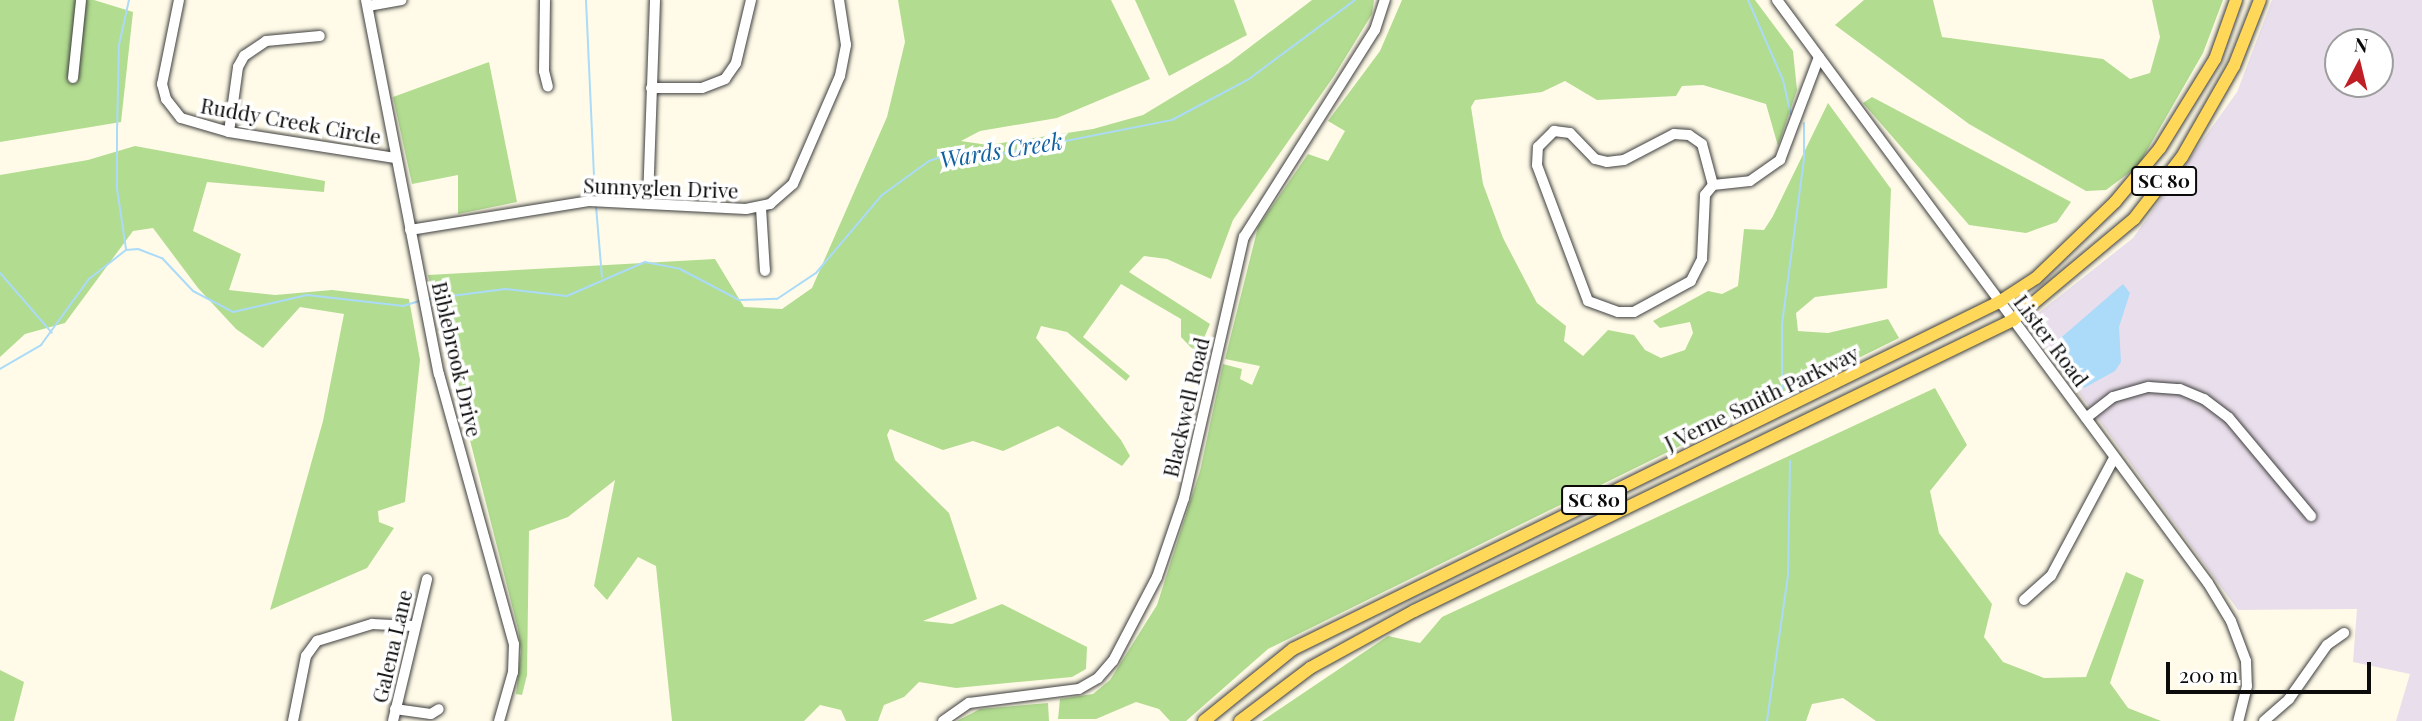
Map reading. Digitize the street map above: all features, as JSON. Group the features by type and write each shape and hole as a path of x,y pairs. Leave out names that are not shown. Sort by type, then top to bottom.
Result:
{"main road":[{"name":"J Verne Smith Parkway","path":"1204,721 1293,649 1999,302 2036,278 2115,202 2160,148 2215,59 2236,0"},
{"name":"J Verne Smith Parkway","path":"1240,721 1310,668 1414,611 2013,320 2134,219 2182,157 2234,66 2260,0"}],"street":[{"path":"74,78 81,0"},
{"name":"Ruddy Creek Circle","path":"178,0 163,79 166,99 181,118 229,132 395,158"},
{"path":"367,3 401,0"},
{"path":"545,0 544,71 548,87"},
{"path":"648,201 655,0"},
{"path":"651,88 702,88 725,79 736,63 751,0"},
{"name":"Sunnyglen Drive","path":"410,230 565,203 648,201 761,208 779,199 793,184 840,76 846,37 839,0"},
{"name":"Blackwell Road","path":"943,721 969,703 1079,689 1113,661 1157,577 1184,498 1244,237 1375,30 1385,0"},
{"name":"Lister Road","path":"1777,0 2086,418 2113,460 2208,583 2231,621 2248,678 2238,721"},
{"name":"Biblebrook Drive","path":"367,3 423,299 450,419 514,644 513,672 499,721"},
{"path":"229,132 238,67 244,55 266,41 320,36"},
{"path":"1713,186 1706,150 1696,139 1681,134 1615,162 1595,159 1565,131 1544,137 1536,152 1584,296 1594,304 1618,312 1649,307 1696,275 1702,259 1704,198 1713,186 1750,181 1780,160 1819,57"},
{"path":"761,208 765,271"},
{"path":"2086,418 2113,397 2149,387 2192,394 2229,418 2311,516"},
{"path":"2024,600 2051,576 2113,460"},
{"name":"Galena Lane","path":"393,721 413,626 427,579"},
{"path":"293,721 306,656 317,641 372,624 413,626"},
{"path":"2264,721 2289,699 2327,645 2344,633"},
{"path":"396,709 431,714 439,709"}],"shaded area":[{"path":"2272,0 2422,0 2422,721 2396,721 2410,674 2353,662 2357,609 2238,610 2027,322 2133,238 2237,92"}],"green space":[{"path":"0,0 94,0 133,12 121,122 0,142"},
{"path":"898,0 1111,0 1150,79 1057,118 980,131 961,141 988,145 1093,129 1143,115 1229,63 1312,0 1374,0 1372,14 1334,76 1233,220 1211,279 1167,259 1144,256 1129,272 1210,324 1197,354 1181,337 1181,319 1121,284 1083,337 1130,376 1126,381 1067,332 1041,326 1036,338 1121,440 1130,456 1122,466 1058,426 1003,451 973,441 943,450 890,429 887,435 895,460 949,513 977,599 923,621 952,624 1002,604 1087,647 1086,669 1072,677 956,688 919,682 904,697 884,705 878,721 846,721 841,710 820,705 804,721 672,721 656,566 638,557 607,600 594,586 615,480 568,517 529,531 527,675 522,695 516,694 521,651 518,629 428,275 715,259 744,307 782,309 812,288 887,117 905,42"},
{"path":"1135,0 1234,0 1247,35 1169,76"},
{"path":"1402,0 1755,0 1793,51 1797,90 1778,146 1766,104 1703,85 1682,86 1676,96 1597,100 1565,81 1542,92 1475,100 1471,107 1483,184 1503,238 1537,303 1566,326 1564,341 1583,356 1608,330 1634,335 1645,350 1661,358 1685,350 1693,333 1690,322 1660,328 1653,321 1708,291 1722,294 1738,286 1744,229 1764,230 1828,103 1891,189 1887,288 1815,297 1796,313 1798,331 1828,333 1888,319 1899,338 1268,649 1186,721 1170,721 1159,709 1136,702 1096,719 1058,719 1060,699 1093,694 1110,680 1157,605 1200,471 1223,364 1242,369 1240,379 1252,385 1260,366 1225,359 1258,227 1308,154 1328,161 1345,131 1328,121 1380,51"},
{"path":"1864,0 1933,0 1942,37 2103,59 2130,79 2150,73 2160,37 2152,0 2223,0 2203,53 2138,166 2106,190 2086,191 1969,124 1835,25"},
{"path":"489,62 517,202 458,214 458,175 412,184 393,97"},
{"path":"1872,97 2071,202 2057,222 2026,233 1969,225 1863,103"},
{"path":"135,146 325,181 324,192 207,182 193,231 241,254 229,290 275,295 332,290 409,299 420,360 405,502 378,511 379,522 394,528 367,568 270,610 323,421 344,314 300,307 263,348 236,329 198,288 153,228 133,231 65,323 25,334 0,357 0,175 88,160"},
{"path":"1935,388 1967,445 1930,491 1939,533 1992,604 1984,637 2003,662 2044,678 2086,677 2126,572 2144,580 2110,683 2128,708 2161,721 1876,721 1843,698 1812,704 1806,721 1262,721 1388,636 1420,643 1442,617"},
{"path":"0,670 24,682 14,721 0,721"},
{"path":"1048,703 1049,721 957,721 980,709"}],"water":[{"path":"2123,284 2130,293 2119,327 2121,362 2115,371 2084,388 2064,362 2056,342"}],"waterway":[{"path":"126,249 117,189 117,132 119,45 129,0"},
{"path":"586,0 595,197"},
{"name":"Wards Creek","path":"428,299 505,289 567,296 645,262 680,269 739,300 777,299 816,273 882,195 929,161 946,155 990,156 1172,120 1249,79 1355,0"},
{"path":"1748,0 1783,80 1791,114"},
{"path":"1782,392 1782,324 1804,159 1804,123"},
{"path":"596,206 602,277"},
{"name":"Wards Creek","path":"0,369 41,345 89,279 126,250 138,249 162,258 193,291 233,312 307,295 403,306 419,301"},
{"path":"0,273 52,333"},
{"path":"1767,721 1788,576 1790,461"}]}
